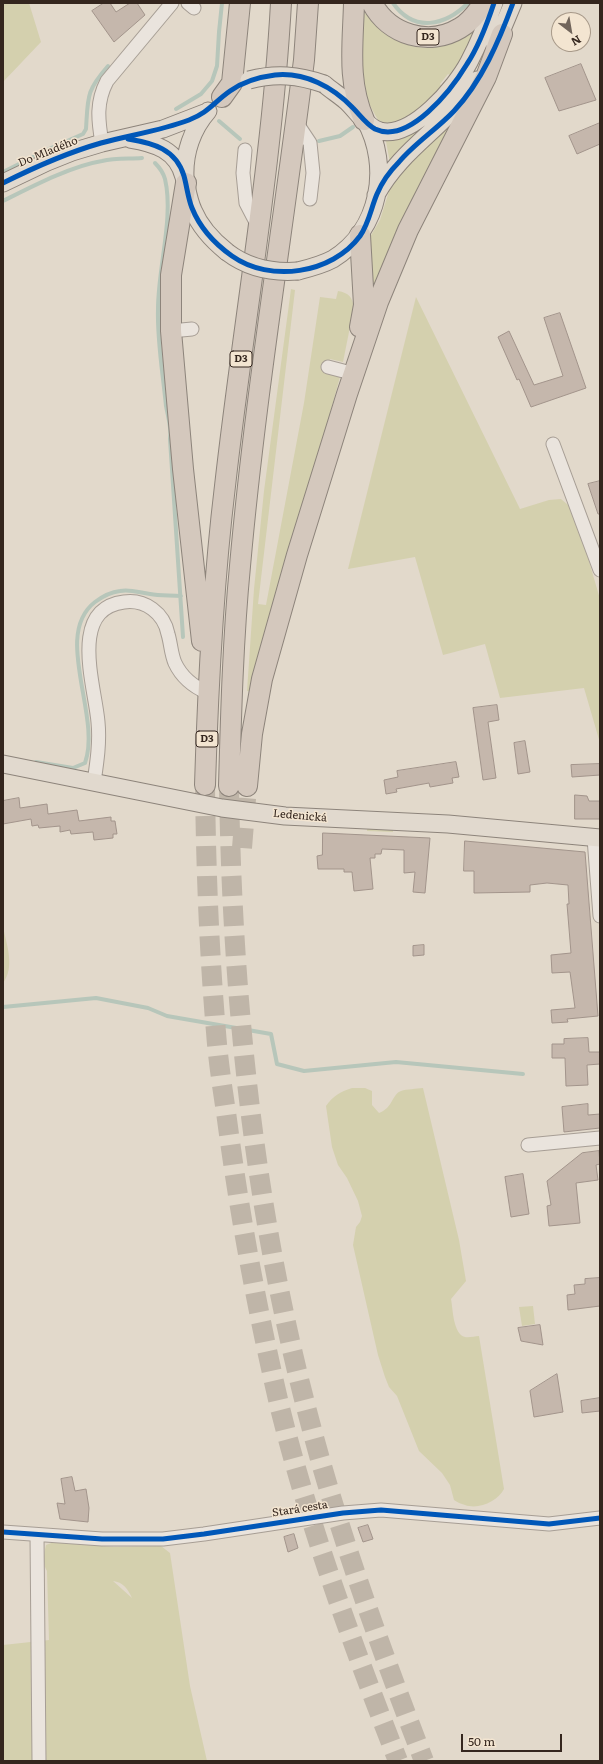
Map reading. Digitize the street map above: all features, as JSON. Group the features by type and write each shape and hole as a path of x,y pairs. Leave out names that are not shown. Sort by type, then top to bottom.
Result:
{"highway":[{"path":"222,97 232,83 240,3"},
{"name":"D3","path":"205,785 208,694 224,485 258,226 278,56 281,3"},
{"name":"D3","path":"308,3 304,60 248,484 240,567 231,692 238,786 252,734 262,679 297,555 347,394 378,302 408,230 486,77 502,34"},
{"path":"354,3 352,74 356,97 364,120"},
{"name":"D3","path":"372,3 380,15 391,26 410,35 430,37 451,32 461,27 470,21 484,3"},
{"name":"D3","path":"186,183 171,275 171,331 183,469 208,694"},
{"name":"D3","path":"347,394 364,305 360,235"}],"main road":[{"path":"364,120 374,140 379,162 376,195 370,216 360,235 352,244 333,258 323,264 298,271 285,272 258,268 245,263 227,252 212,240 198,220 192,208 186,183 185,171 188,146 199,122 206,112 222,97 240,84 249,80 280,75 307,78 324,84 344,99 364,120 380,131 400,130 410,126 434,106 453,86 468,63 494,3"},
{"path":"376,195 399,162 439,126 470,91 502,34 513,3"},
{"name":"Do Mladého","path":"3,183 47,162 102,143 163,129 206,112"},
{"path":"122,138 149,142 164,148 177,161 186,183"},
{"name":"Ledenická","path":"3,764 222,808 285,816 448,824 597,838"}],"street":[{"path":"102,143 98,111 102,90 107,81 172,3"},
{"path":"296,122 310,143 313,172 310,199"},
{"path":"245,150 243,173 246,203 258,226"},
{"path":"171,331 192,329"},
{"path":"328,367 351,373"},
{"path":"553,444 600,570"},
{"path":"94,782 99,735 88,637 93,622 104,609 128,601 144,604 157,613 166,626 172,655 180,671 192,685 208,694"},
{"path":"597,838 600,916"},
{"path":"528,1146 600,1138"},
{"name":"Stará cesta","path":"3,1532 102,1539 163,1539 343,1513 381,1510 549,1524 600,1518"},
{"path":"37,1535 38,1761"}],"shaded area":[{"path":"3,3 29,3 41,42 3,82"},
{"path":"498,3 504,3 479,64 451,106 390,163 385,136 436,111"},
{"path":"361,8 381,31 400,42 418,47 428,48 446,45 455,41 476,27 479,30 453,77 448,74 440,84 444,89 401,124 382,123 378,120 362,91"},
{"path":"446,128 449,131 374,291 369,278 370,237 380,220 390,188 397,175"},
{"path":"291,289 295,290 258,604 266,605 304,403 320,297 336,299 338,291 342,292 349,296 354,307 343,362 330,359 327,373 340,377 253,692 247,691 254,589 264,491"},
{"path":"416,297 520,509 549,500 561,499 574,510 600,599 600,743 584,688 500,698 485,644 443,655 415,557 348,569"},
{"path":"367,828 393,829 393,832 367,831"},
{"path":"3,927 9,956 9,970 3,983"},
{"path":"352,1088 365,1088 372,1091 372,1105 379,1113 384,1111 390,1105 396,1095 401,1091 423,1088 459,1240 466,1281 451,1299 454,1321 461,1335 465,1337 479,1336 504,1489 493,1501 482,1505 470,1506 454,1500 450,1485 442,1473 419,1451 397,1396 389,1387 378,1355 353,1245 356,1227 362,1216 358,1201 347,1178 338,1165 332,1147 326,1106 337,1095"},
{"path":"533,1306 535,1324 522,1326 519,1307"},
{"path":"54,1542 114,1547 161,1546 170,1553 190,1686 207,1761 3,1761 3,1645 49,1640 47,1571 44,1562 46,1545","holes":["113,1581 125,1586 132,1598"]}],"building":[{"path":"104,3 110,3 116,12 130,3 137,3 145,15 114,42 92,11"},
{"path":"581,64 596,100 559,111 545,78"},
{"path":"600,123 600,144 577,154 569,136"},
{"path":"560,313 586,388 531,407 498,337 509,331 534,385 563,376 544,318"},
{"path":"600,481 600,514 598,514 588,484"},
{"path":"497,705 499,720 488,722 496,778 483,780 473,708"},
{"path":"525,741 530,772 518,774 514,743"},
{"path":"456,762 459,777 452,778 453,783 430,787 429,783 396,789 397,792 386,794 384,780 398,777 397,771"},
{"path":"600,764 600,775 572,777 571,765"},
{"path":"575,795 587,796 589,801 600,801 600,819 575,819"},
{"path":"19,798 20,808 47,804 48,814 77,810 79,821 111,817 111,821 115,821 117,834 113,834 113,838 94,840 93,832 71,834 70,830 60,832 60,826 39,828 38,825 32,826 31,819 3,824 3,801"},
{"path":"323,833 430,838 425,893 413,892 415,872 404,873 404,850 382,849 381,854 375,854 375,858 370,858 373,889 354,891 352,872 344,872 344,869 318,869 317,856 322,855"},
{"path":"465,841 585,852 598,1016 567,1019 568,1022 552,1023 551,1010 575,1008 570,972 552,973 551,955 571,953 567,904 569,904 568,885 547,883 530,885 530,892 474,893 474,871 464,871"},
{"path":"424,945 424,955 413,956 413,946"},
{"path":"588,1038 589,1052 600,1052 600,1064 587,1065 588,1085 566,1086 565,1058 552,1058 552,1044 564,1044 564,1039"},
{"path":"588,1104 588,1115 600,1114 600,1128 564,1132 562,1107"},
{"path":"599,1151 600,1164 596,1165 598,1180 576,1183 580,1223 549,1226 547,1206 551,1205 547,1181 582,1153"},
{"path":"523,1174 529,1214 511,1217 505,1177"},
{"path":"600,1278 600,1306 568,1310 567,1295 575,1294 574,1285 585,1284 585,1279"},
{"path":"540,1325 543,1345 521,1341 518,1328"},
{"path":"557,1374 563,1412 534,1417 530,1391"},
{"path":"600,1398 600,1411 582,1413 581,1401"},
{"path":"72,1477 75,1491 86,1489 89,1508 88,1522 60,1519 57,1503 65,1504 61,1479"},
{"path":"368,1525 373,1539 363,1542 358,1528"},
{"path":"294,1534 298,1548 288,1552 284,1537"}],"waterway":[{"path":"176,109 201,94 212,81 217,66 222,3"},
{"path":"393,3 401,13 410,19 430,23 450,17 468,3"},
{"path":"3,172 83,134 86,129 88,102 92,88 108,66"},
{"path":"219,121 240,139"},
{"path":"319,141 340,136 353,127"},
{"path":"3,201 77,167 107,160 142,158"},
{"path":"155,163 161,170 165,179 168,210 159,293 158,321 159,345 166,406 170,423 183,637"},
{"path":"36,762 73,768 85,763 89,744 88,723 77,655 78,634 83,616 95,602 110,593 124,591 181,596"},
{"path":"3,1007 96,998 148,1008 167,1016 271,1034 277,1064 304,1071 396,1062 523,1074"}],"tunnel":[{"path":"205,786 207,879 218,1052 237,1187 256,1298 280,1408 305,1498 333,1587 398,1761"},
{"path":"229,786 235,942 249,1097 259,1174 287,1327 317,1449 344,1539 375,1629 424,1761"},
{"path":"242,848 247,786"}],"cycle path":[{"path":"3,183 27,171 75,151 189,120 196,117 224,95 246,82 257,78 275,75 297,76 318,82 345,100 366,122 375,129 388,132 402,129 415,122 428,112 440,100 460,75 479,42 494,3"},
{"path":"128,139 155,145 169,153 175,159 184,176 191,204 199,222 214,241 232,256 247,264 264,270 282,272 317,266 334,259 348,249 360,236 368,221 379,190 389,173 405,155 454,111 473,87 496,46 513,3"},
{"path":"3,1532 102,1539 163,1539 343,1513 381,1510 549,1524 600,1518"}]}
